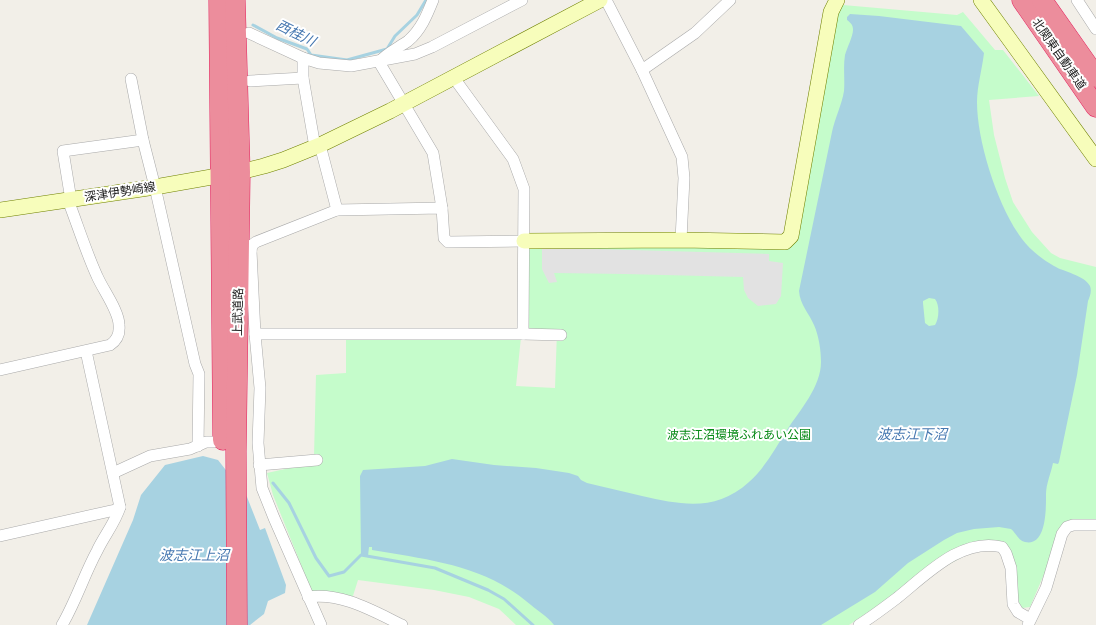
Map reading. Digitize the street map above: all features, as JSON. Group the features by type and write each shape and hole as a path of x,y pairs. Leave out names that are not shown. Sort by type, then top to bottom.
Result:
{"highway":[{"name":"上武道路","path":"220,0 230,173 238,625"},
{"name":"上武道路","path":"224,625 236,446 245,250 230,173 235,0"},
{"name":"北関東自動車道","path":"1022,0 1096,107"},
{"name":"北関東自動車道","path":"1042,0 1096,78"}],"street":[{"path":"379,62 386,55 409,40 418,30 433,0"},
{"path":"249,33 303,58 335,66 351,66 415,54 432,48 522,0"},
{"path":"642,70 696,33 730,0"},
{"path":"379,62 433,153 442,208 444,238 448,242 524,240 785,242 790,236 831,12 838,0"},
{"path":"981,0 1096,159"},
{"path":"1077,0 1096,29"},
{"name":"深津伊勢崎線","path":"0,210 155,187 264,166 317,146 403,105 598,1"},
{"path":"598,1 642,70 682,157 684,178 681,240"},
{"path":"303,58 303,78 317,146 337,210"},
{"path":"250,81 303,78"},
{"path":"454,78 513,159 524,189 523,334"},
{"path":"131,79 142,140 155,187 195,364 199,374 198,446"},
{"path":"0,370 86,351 115,342 120,325 97,277 70,200 63,151 142,140"},
{"path":"236,446 260,388 245,250 256,242 337,210 442,208"},
{"path":"255,334 561,335"},
{"path":"62,625 71,610 96,552 116,518 120,507 86,351"},
{"path":"113,473 150,456 190,449 208,442 236,446 259,465 262,488 321,625"},
{"path":"259,465 317,460"},
{"path":"0,536 115,510 120,507"},
{"path":"858,625 946,560 965,550 992,545 1002,547 1006,553 1011,568 1013,604 1018,612 1029,622 1046,588 1062,534 1067,527 1073,525 1096,525"},
{"path":"308,597 324,596 357,604 402,625"}],"green space":[{"name":"波志江沼環境ふれあい公園","path":"843,5 957,15 963,12 995,50 1003,50 1039,96 989,100 994,135 1013,202 1032,232 1051,253 1060,258 1096,267 1096,521 1074,519 1066,523 1030,607 1022,608 1018,603 1016,567 992,541 896,593 849,625 516,625 499,609 469,597 434,590 358,580 352,599 312,592 273,495 267,473 303,465 314,456 316,375 346,373 346,336 521,337 516,386 555,388 557,331 530,332 527,328 527,247 561,243 791,247 836,11"}],"shaded area":[{"path":"542,244 562,248 769,254 769,261 783,263 781,296 776,304 758,306 748,298 744,290 743,277 554,273 557,282 549,283 542,269"}],"water":[{"name":"波志江下沼","path":"850,14 879,16 961,26 984,53 977,96 978,118 985,154 1005,210 1013,226 1032,251 1054,266 1083,279 1090,286 1091,290 1077,375 1059,462 1058,464 1053,463 1046,490 1044,525 1038,538 1032,542 1025,542 1011,529 999,527 974,529 957,533 908,563 875,592 821,625 554,625 513,592 495,581 476,573 436,561 372,550 372,547 369,547 368,556 361,555 360,476 363,470 425,466 452,459 569,473 578,476 587,483 671,502 698,504 724,498 737,492 755,476 770,457 809,398 818,380 820,371 821,353 817,334 801,301 799,291 832,132 844,91 845,55 853,30 852,24 847,20","holes":["929,298 935,299 938,308 937,319 935,325 929,326 925,323 923,301"]},
{"name":"波志江上沼","path":"203,456 218,460 247,497 260,530 265,528 286,585 285,593 268,601 264,614 250,625 87,625 133,520 141,495 165,465"}],"waterway":[{"name":"西桂川","path":"253,25 277,38 307,49 311,55 347,60 387,49 395,36 417,15 426,0"},
{"path":"273,483 289,503 316,558 329,576 344,572 361,555 435,568 488,590 504,599 533,625"}]}
